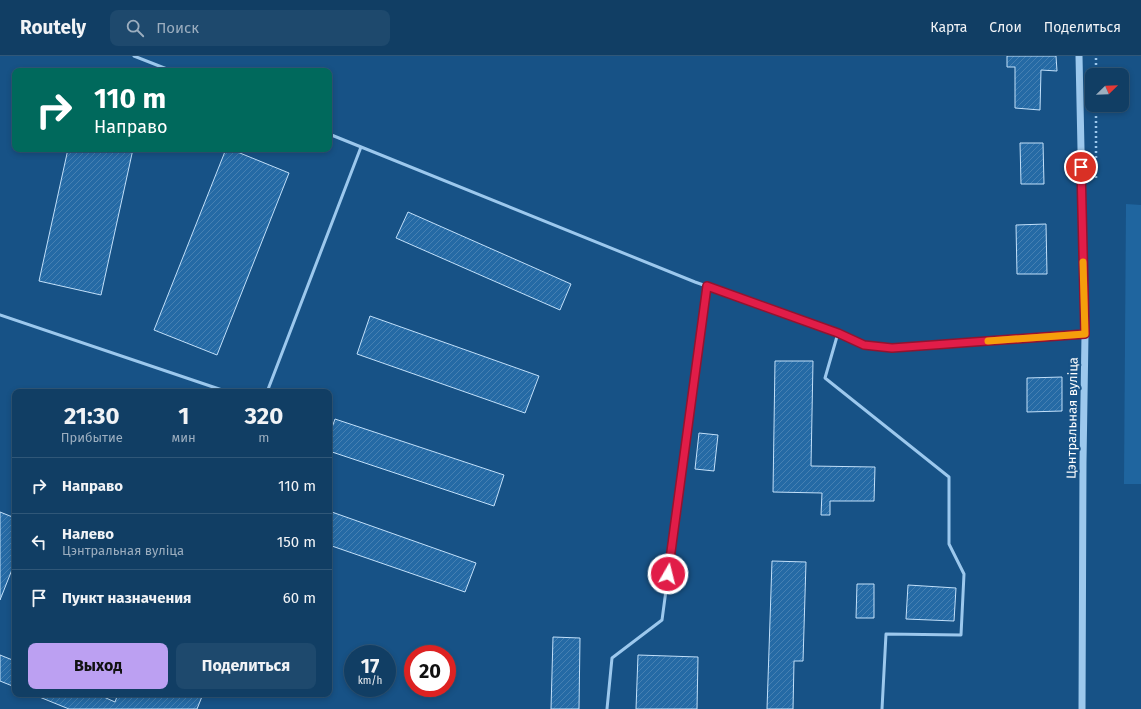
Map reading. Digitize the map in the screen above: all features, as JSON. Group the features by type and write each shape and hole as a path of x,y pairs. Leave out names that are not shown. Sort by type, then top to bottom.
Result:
{"street":[{"name":"Цэнтральная вуліца","path":"1079,56 1085,334 1082,709"}],"lane":[{"path":"134,56 164,68"},
{"path":"332,135 707,286 838,333 864,345 892,348 1085,334"},
{"path":"268,389 361,147"},
{"path":"607,709 612,658 662,620 707,286"},
{"path":"0,315 219,389"},
{"path":"838,333 825,378 949,477 949,544 964,574 961,635 886,634 882,709"}],"path":[{"path":"1096,56 1096,68"}],"shaded area":[{"path":"1126,204 1141,205 1141,484 1124,484"}],"building":[{"path":"1007,56 1056,56 1057,71 1041,70 1040,110 1015,108 1015,67 1007,67"},
{"path":"1020,143 1043,143 1044,184 1021,184"},
{"path":"67,152 132,152 101,295 39,281"},
{"path":"225,152 237,152 289,173 217,355 154,330"},
{"path":"408,212 571,284 560,310 396,238"},
{"path":"1046,224 1047,274 1017,274 1016,225"},
{"path":"370,316 539,376 525,413 357,354"},
{"path":"775,361 813,361 811,466 875,467 874,501 830,501 830,515 821,515 822,493 773,492"},
{"path":"1062,377 1062,411 1027,412 1027,378"},
{"path":"335,419 504,475 494,506 332,452 332,428"},
{"path":"699,433 718,435 714,471 695,469"},
{"path":"0,512 12,517 12,570 0,600"},
{"path":"332,512 476,563 465,592 332,546"},
{"path":"772,561 806,562 803,661 794,661 793,709 767,709"},
{"path":"857,584 874,584 874,618 856,618"},
{"path":"908,585 956,588 954,621 906,619"},
{"path":"553,637 580,638 579,709 551,709"},
{"path":"0,655 12,660 12,686 0,681"},
{"path":"638,655 698,657 697,709 636,709"},
{"path":"39,697 104,697 115,702 117,697 202,697 197,709 69,709"}],"slow traffic":[{"path":"988,341 1085,334 1083,262"}],"route":[{"path":"668,574 707,286 838,333 864,345 892,348 1085,334 1081,167"}]}
